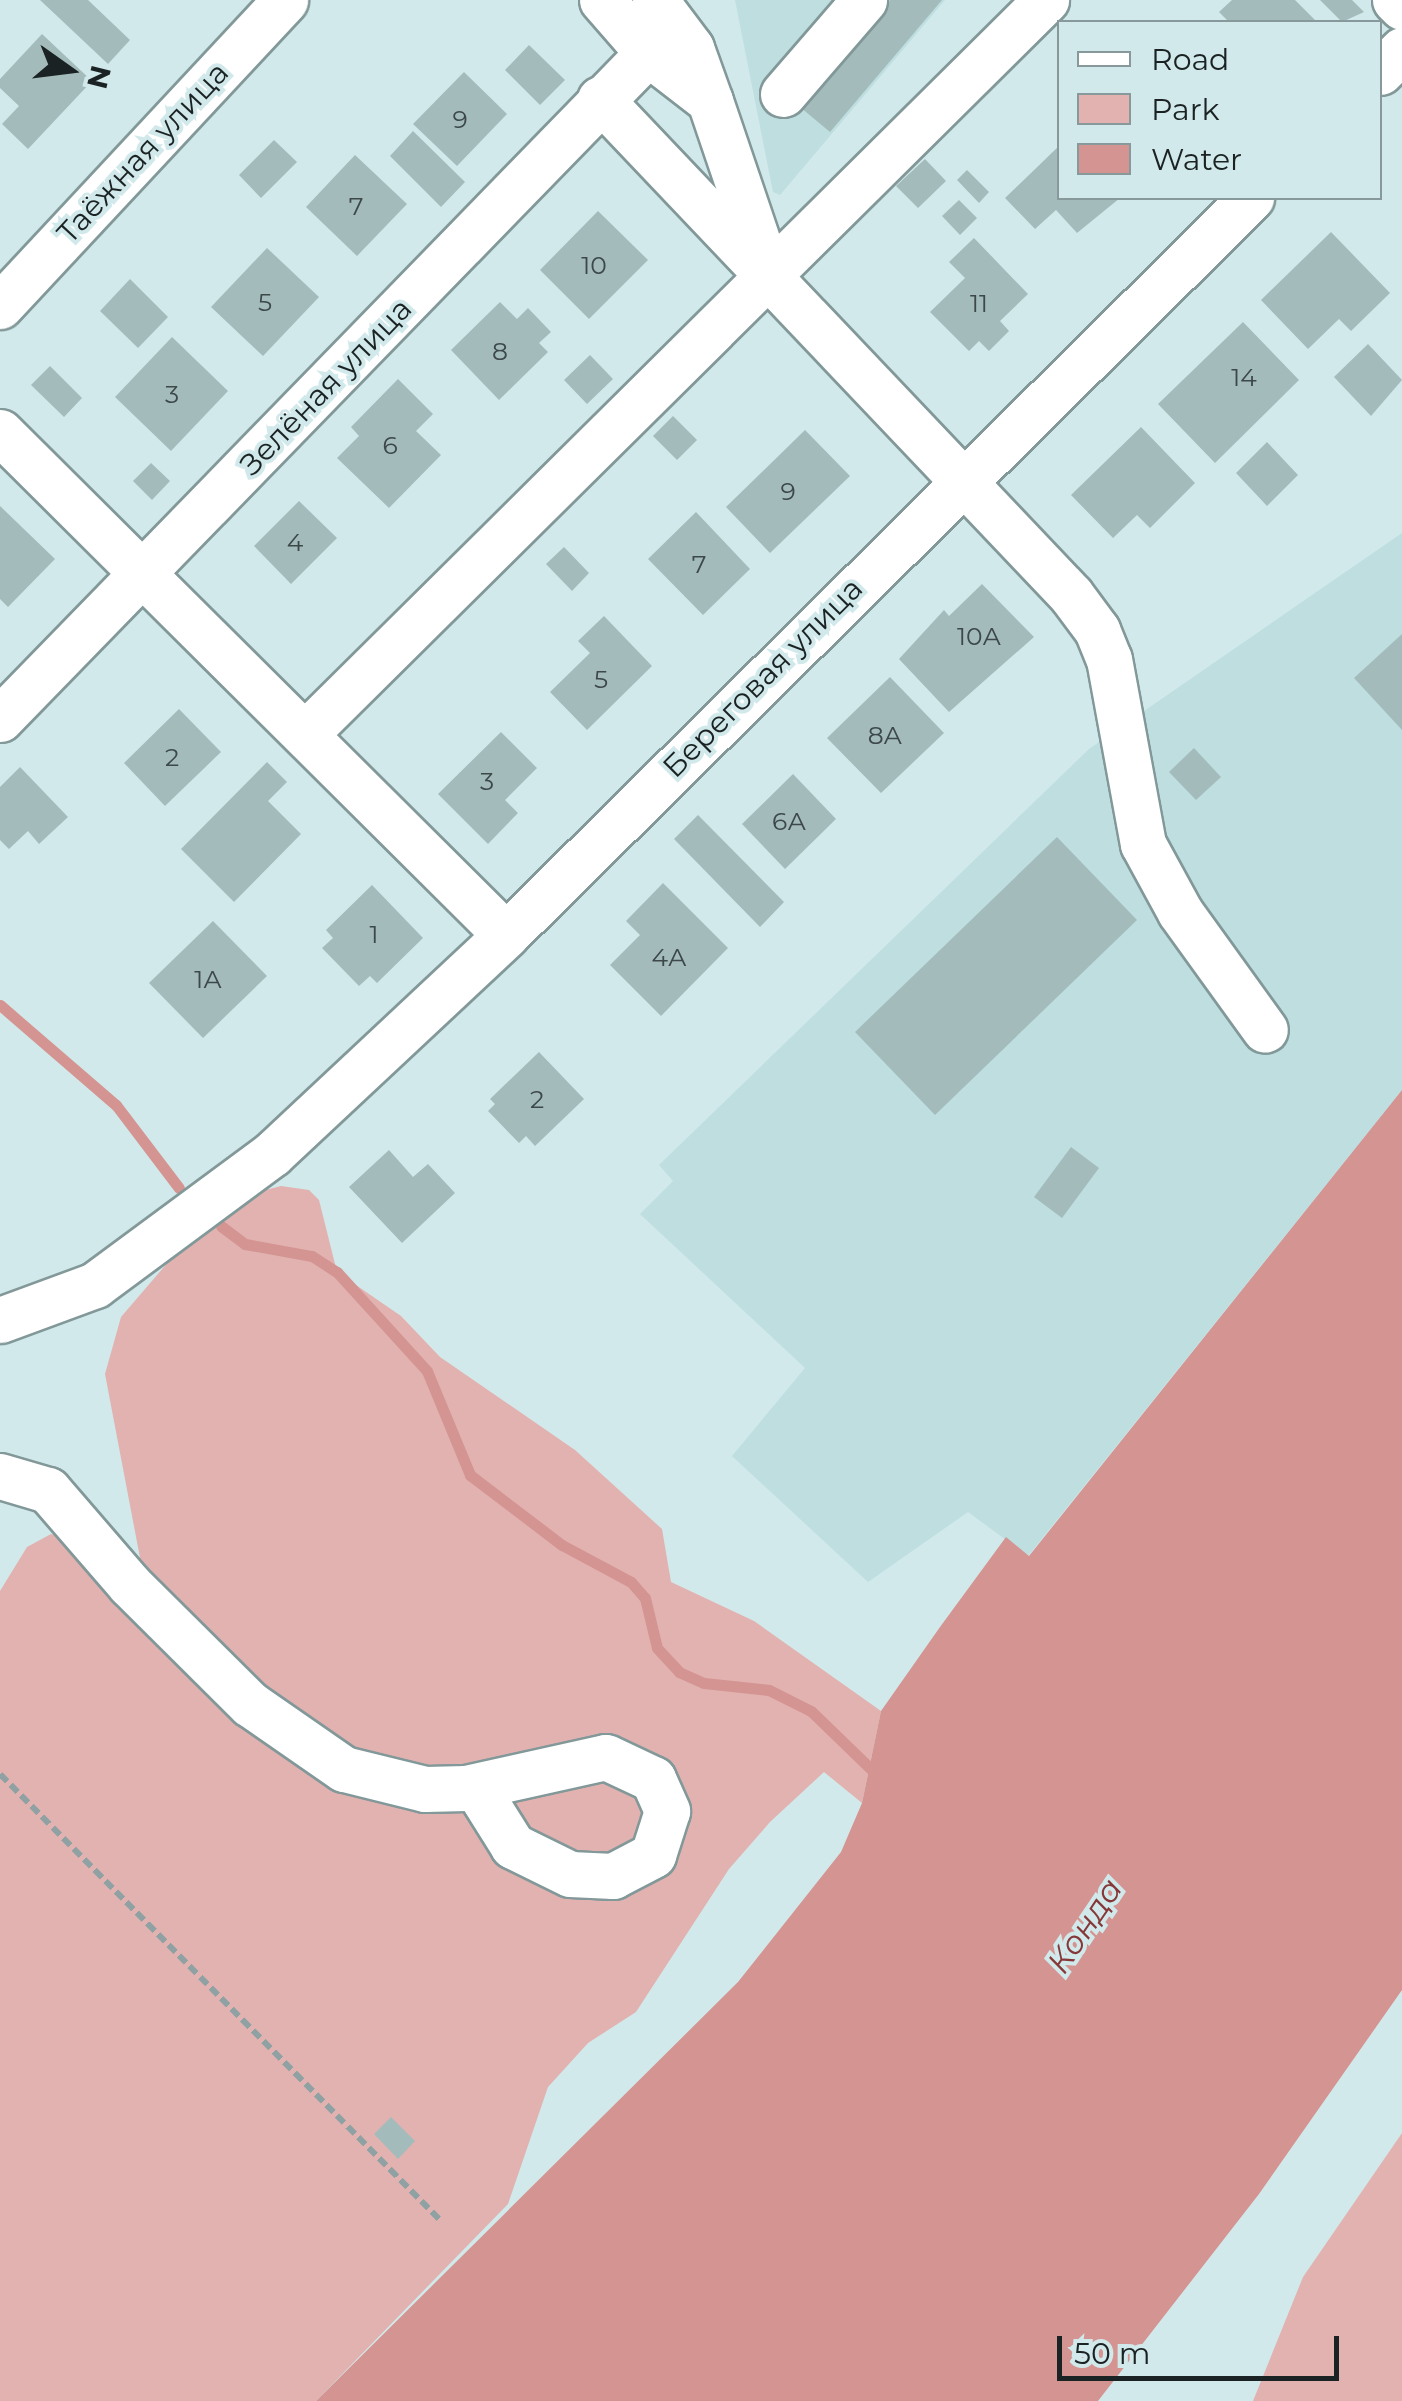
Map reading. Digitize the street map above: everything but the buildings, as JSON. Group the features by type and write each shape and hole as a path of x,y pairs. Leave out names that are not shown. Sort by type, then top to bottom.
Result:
{"street":[{"name":"Таёжная улица","path":"0,306 285,0"},
{"path":"602,0 648,53 710,101"},
{"path":"654,0 692,48 754,214 769,274"},
{"path":"783,94 864,0"},
{"path":"308,731 1046,0"},
{"path":"1394,0 1402,7"},
{"path":"1382,70 1402,50"},
{"name":"Зелёная улица","path":"0,719 148,574 648,53"},
{"path":"600,99 769,274 1097,630 1109,659 1143,844 1180,912 1265,1030"},
{"name":"Береговая улица","path":"0,1320 95,1285 272,1154 506,935 961,480 1249,200"},
{"path":"0,432 308,731 506,935"},
{"path":"0,1476 32,1480 59,1500 130,1584 250,1704 344,1770 425,1790 476,1786"}],"path":[{"path":"0,1774 439,2219"}],"shaded area":[{"path":"735,0 945,0 780,195 773,192"},
{"path":"1402,533 1402,1090 1028,1556 968,1512 868,1582 732,1456 805,1368 640,1214 673,1181 659,1165 1089,749"}],"green space":[{"path":"281,1186 309,1190 319,1200 337,1272 401,1316 440,1357 575,1450 662,1529 671,1582 754,1621 881,1711 862,1803 824,1772 770,1822 729,1869 636,2012 588,2043 548,2087 508,2204 316,2401 0,2401 0,1591 27,1547 51,1534 141,1563 105,1374 121,1317 194,1232 254,1193"},
{"path":"1402,2133 1402,2401 1253,2401 1303,2277"}],"water":[{"name":"Конда","path":"1402,1090 1402,1990 1259,2194 1098,2401 316,2401 738,1982 841,1852 862,1803 881,1711 1006,1537 1029,1556"}],"waterway":[{"path":"0,1005 116,1105 179,1188"},
{"path":"221,1226 245,1244 312,1256 337,1272 427,1371 470,1475 562,1545 631,1582 645,1598 657,1648 679,1672 704,1683 769,1690 811,1711 877,1775"}]}
